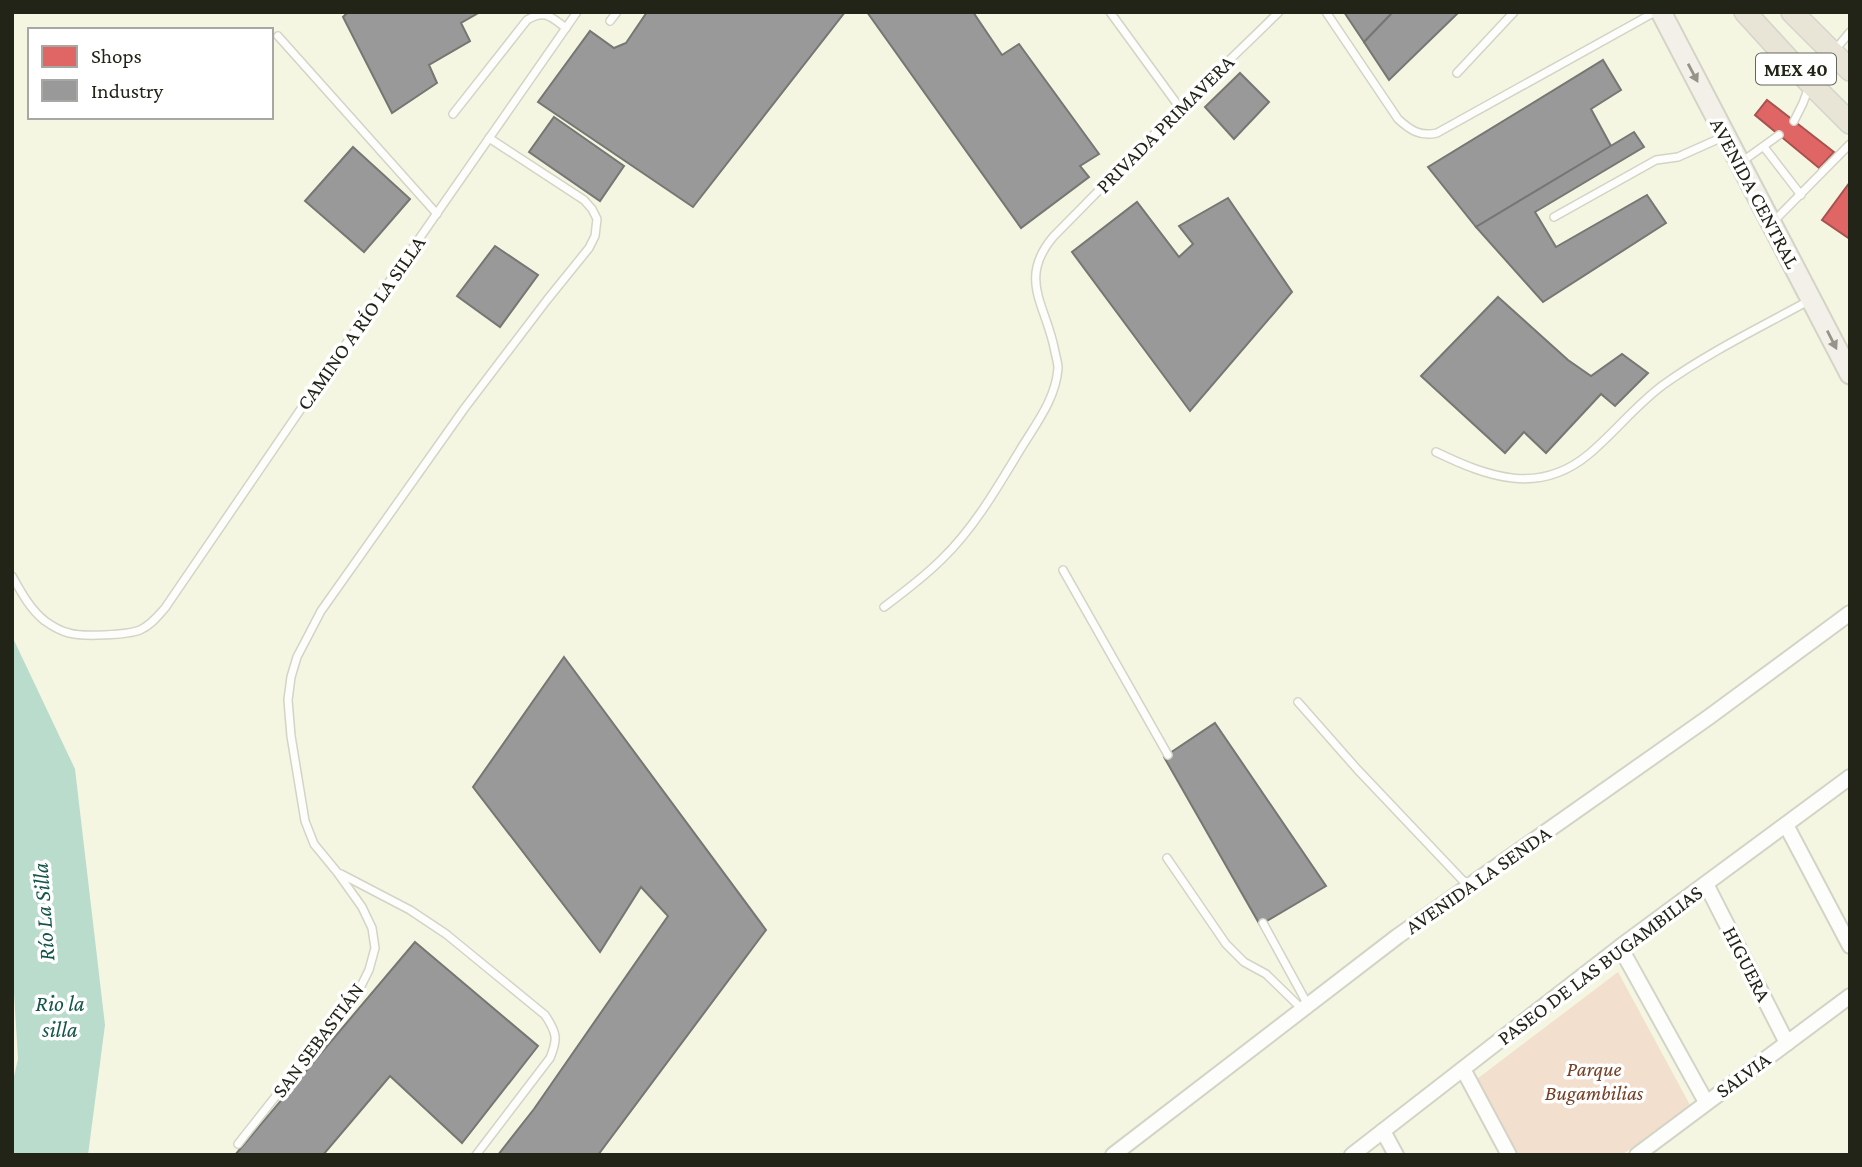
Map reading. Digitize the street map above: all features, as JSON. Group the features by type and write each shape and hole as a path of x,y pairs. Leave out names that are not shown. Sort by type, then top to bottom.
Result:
{"main road":[{"name":"AVENIDA CENTRAL","path":"1661,12 1850,374"},
{"name":"MEX 40","path":"1745,12 1850,123"},
{"name":"MEX 40","path":"1792,12 1850,70"}],"street":[{"name":"AVENIDA LA SENDA","path":"1113,1155 1398,936 1709,717 1850,613"},
{"name":"PASEO DE LAS BUGAMBILIAS","path":"1352,1155 1620,947 1850,777"},
{"path":"1786,825 1850,946"},
{"name":"HIGUERA","path":"1706,884 1787,1043"},
{"path":"1620,947 1706,1102"},
{"name":"SALVIA","path":"1637,1155 1850,996"},
{"path":"1463,1069 1509,1155"},
{"path":"1383,1131 1396,1155"}],"lane":[{"name":"CAMINO A RÍO LA SILLA","path":"12,576 28,603 43,619 71,634 125,634 142,629 154,621 577,12"},
{"path":"610,22 617,12"},
{"path":"1110,12 1180,108"},
{"name":"PRIVADA PRIMAVERA","path":"884,607 925,575 956,545 1007,472 1052,395 1058,366 1034,278 1040,254 1053,237 1180,108 1279,12"},
{"path":"1326,12 1398,119 1415,132 1427,135 1437,133 1655,12"},
{"path":"1457,73 1514,12"},
{"path":"453,114 527,20 535,15 545,14 566,28"},
{"path":"1832,54 1850,32"},
{"path":"278,36 437,214"},
{"path":"1794,121 1810,83"},
{"path":"1740,163 1779,135"},
{"path":"1554,216 1656,160 1678,157 1725,136"},
{"name":"SAN SEBASTIÁN","path":"238,1144 358,992 369,970 375,948 372,928 362,907 314,844 305,821 288,700 297,657 321,611 424,465 589,248 595,236 597,219 584,200 489,138"},
{"path":"1771,224 1850,144"},
{"path":"1764,147 1801,195"},
{"path":"1436,452 1471,469 1524,480 1573,466 1644,400 1684,370 1811,299"},
{"path":"1063,570 1167,755"},
{"path":"1298,702 1357,769 1469,887"},
{"path":"1167,858 1226,944 1244,962 1266,974 1305,1007"},
{"path":"337,872 410,910 446,934 545,1015 554,1029 556,1044 550,1058 476,1155"},
{"path":"1263,923 1305,1007"}],"green space":[{"name":"Parque Bugambilias","path":"1618,972 1690,1105 1622,1155 1516,1155 1473,1082"}],"water":[{"name":"Rio la silla","path":"12,636 75,769 105,1025 88,1155 12,1155 12,1085 18,1059 12,959"}],"building: Shops":[{"path":"1767,100 1834,152 1819,168 1755,115"},
{"path":"1850,182 1850,239 1822,220"}],"building: Industry":[{"path":"348,12 480,12 461,23 470,41 429,65 437,83 392,113 343,17"},
{"path":"647,12 845,12 693,207 538,102 590,31 614,48 626,43"},
{"path":"867,12 973,12 1002,55 1019,44 1099,154 1080,166 1089,177 1021,228"},
{"path":"1344,12 1393,12 1364,42"},
{"path":"1393,12 1459,12 1389,80 1364,42"},
{"path":"1603,60 1621,90 1591,109 1611,146 1476,227 1428,167"},
{"path":"1240,73 1269,102 1234,139 1205,107"},
{"path":"554,117 624,166 600,201 529,152"},
{"path":"1634,132 1644,147 1535,212 1556,247 1647,195 1666,223 1543,302 1476,227"},
{"path":"353,147 410,199 364,252 305,201"},
{"path":"1228,198 1292,292 1190,411 1072,252 1137,202 1179,257 1193,244 1179,226"},
{"path":"495,246 538,275 500,327 457,296"},
{"path":"1498,297 1568,360 1591,376 1622,354 1648,373 1615,406 1601,394 1546,453 1524,432 1505,453 1421,376"},
{"path":"564,657 766,930 598,1155 498,1155 534,1109 668,916 641,887 600,952 473,787"},
{"path":"1215,723 1326,886 1260,925 1164,757"},
{"path":"415,942 538,1046 462,1143 390,1076 323,1155 235,1155"}],"water label":[{"name":"Río La Silla","path":"43,912"}]}
